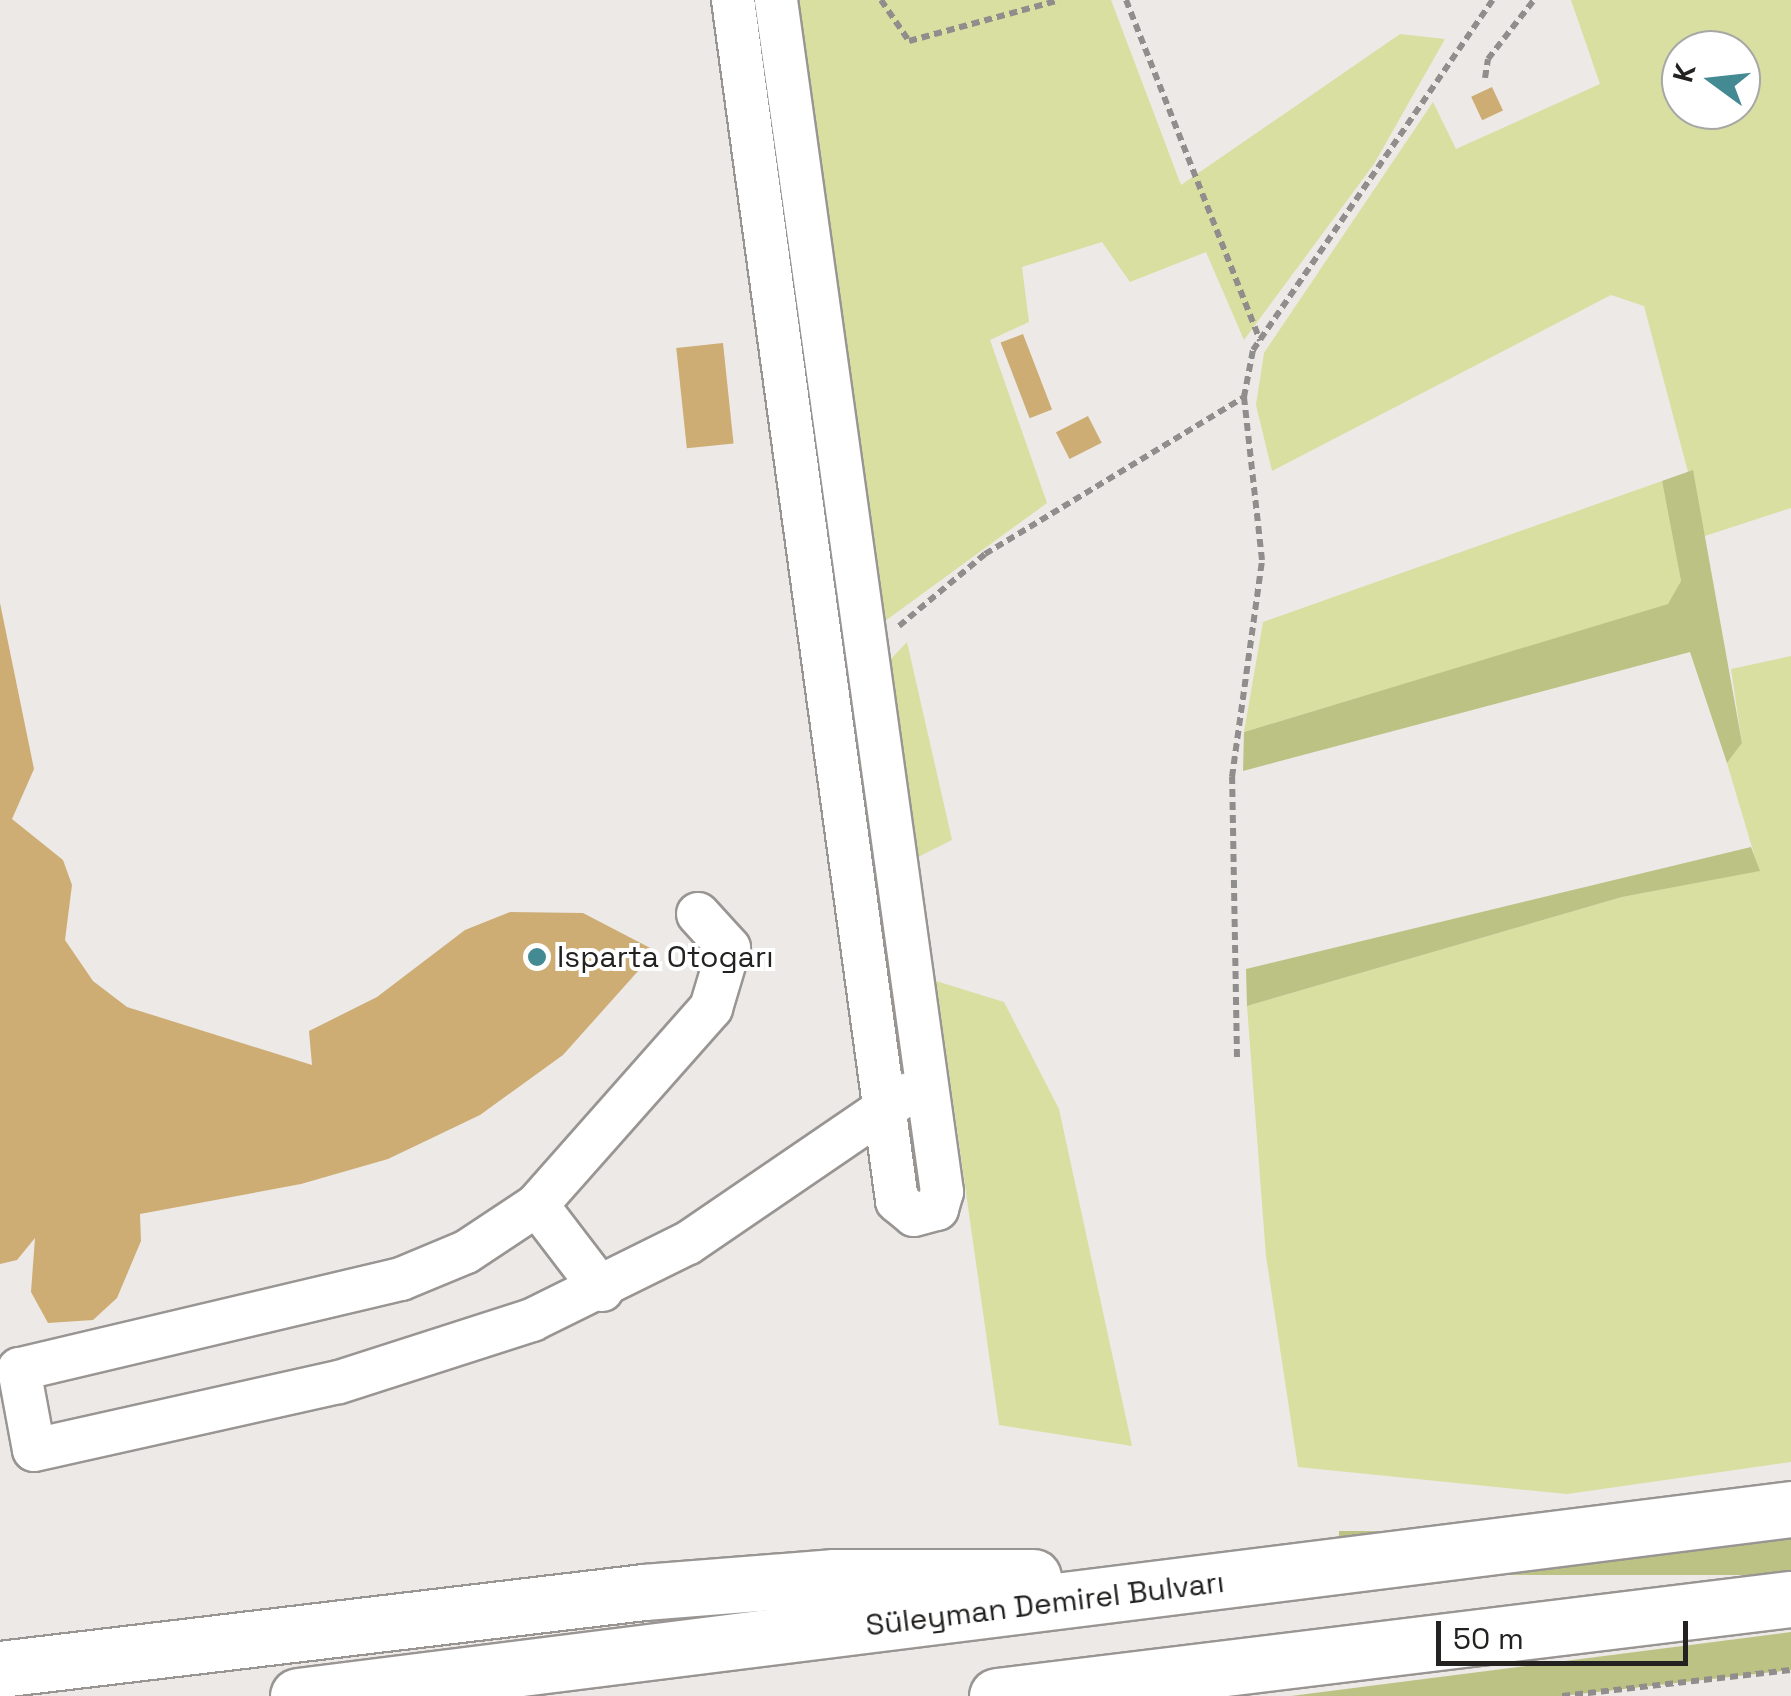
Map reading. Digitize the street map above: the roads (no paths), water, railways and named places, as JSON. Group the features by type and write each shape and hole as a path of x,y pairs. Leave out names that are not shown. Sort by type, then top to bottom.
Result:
{"highway":[{"name":"Süleyman Demirel Bulvarı","path":"298,1696 1791,1508"},
{"path":"0,1670 834,1576 1206,1584"},
{"path":"998,1696 1791,1599"},
{"path":"1291,1696 1573,1626"}],"street":[{"path":"733,0 899,1208 937,1210 927,1082 776,0"},
{"path":"698,914 729,948 716,999 537,1205 466,1252 401,1279 19,1370 34,1450 339,1382 602,1290 927,1082"},
{"path":"537,1205 602,1290"}],"place":[{"name":"Isparta Otogarı","path":"537,957"}]}
